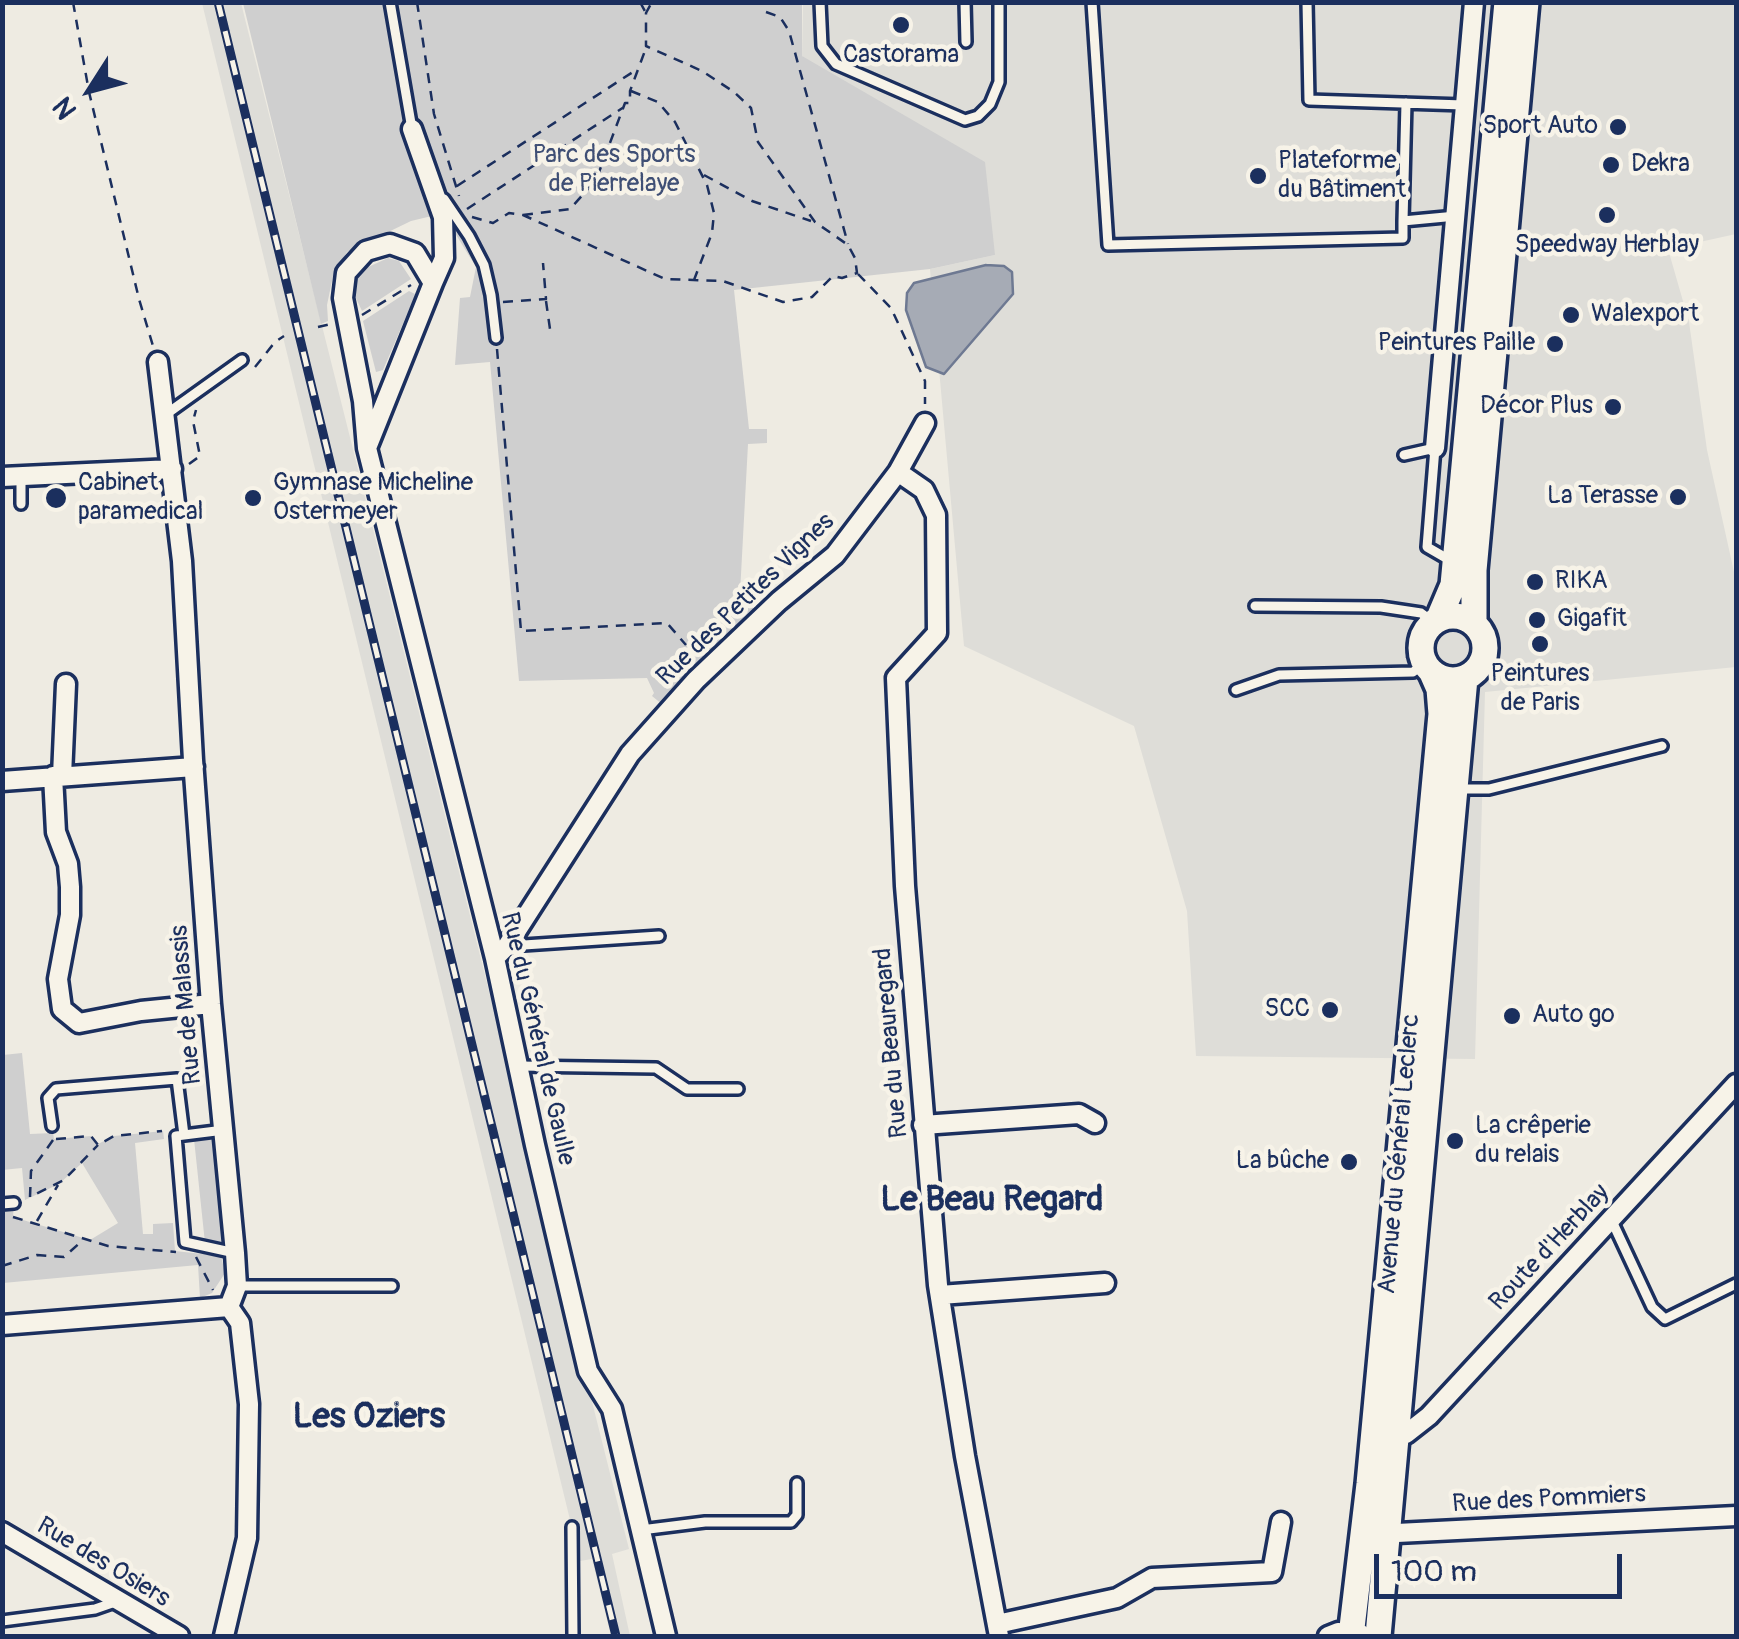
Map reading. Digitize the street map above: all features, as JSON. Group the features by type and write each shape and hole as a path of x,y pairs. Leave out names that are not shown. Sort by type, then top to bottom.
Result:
{"main road":[{"name":"Avenue du Général Leclerc","path":"1378,1636 1375,1534 1441,714 1439,689 1420,644 1451,592 1455,564 1507,2"},
{"name":"Avenue du Général Leclerc","path":"1384,1433 1465,678 1476,670 1484,652 1484,640 1474,624 1474,570 1526,2"},
{"path":"1436,620 1454,616 1474,624"},
{"path":"1428,668 1448,680 1465,678"},
{"name":"Avenue du Général Leclerc","path":"1343,1635 1375,1534"}],"street":[{"path":"1435,448 1474,2"},
{"path":"367,448 444,258 442,218 412,128"},
{"path":"433,283 416,253 442,218"},
{"name":"Rue du Général de Gaulle","path":"416,253 390,244 366,251 346,274 343,298 367,448 501,952 518,1066 588,1371 612,1409 666,1636"},
{"name":"Rue de Malassis","path":"158,362 184,574 194,767 238,1286 229,1307"},
{"name":"Rue des Petites Vignes","path":"501,952 630,754 696,680 835,556 898,472 925,423"},
{"name":"Rue du Beauregard","path":"898,472 924,490 936,515 937,633 896,678 895,701 923,1125 940,1295 998,1630"},
{"path":"12,476 173,476"},
{"path":"66,684 56,832 68,864 70,887 70,915 58,978 62,1009 79,1023 140,1011 212,1004"},
{"path":"2,781 194,767"},
{"name":"Route d'Herblay","path":"1384,1433 1406,1434 1430,1416 1736,1084"},
{"path":"923,1125 1079,1114 1095,1124"},
{"path":"940,1295 1105,1283"},
{"path":"2,1325 229,1307 240,1323 249,1404 247,1538 224,1636"},
{"name":"Rue des Pommiers","path":"1375,1534 1736,1516"},
{"path":"998,1630 1117,1598 1152,1578 1272,1572 1281,1522"},
{"name":"Rue des Osiers","path":"2,1532 179,1636"},
{"path":"1353,1606 1380,1608"},
{"path":"1343,1635 1378,1636"}],"lane":[{"path":"390,2 412,128"},
{"path":"820,2 822,46 836,64 965,120 978,116 990,104 1000,82 998,2"},
{"path":"964,2 966,42"},
{"path":"1092,2 1108,244 1402,238 1406,104"},
{"path":"1308,2 1309,100 1465,106"},
{"path":"428,178 484,265 496,338"},
{"path":"1404,221 1456,216"},
{"path":"165,415 242,360"},
{"path":"1404,455 1435,448 1426,547 1455,564"},
{"path":"12,476 21,504"},
{"path":"1255,606 1381,607 1421,613 1436,620"},
{"path":"1236,690 1279,675 1414,672 1428,668"},
{"path":"1454,789 1489,789 1662,746"},
{"path":"501,952 658,936"},
{"path":"518,1066 656,1068 687,1089 738,1089"},
{"path":"52,1126 48,1098 56,1089 177,1078 184,1135"},
{"path":"224,1130 176,1136 185,1242 235,1254"},
{"path":"1611,1219 1652,1307 1664,1318 1736,1284"},
{"path":"238,1286 392,1286"},
{"path":"641,1530 704,1522 791,1522 798,1515 797,1483"},
{"path":"572,1527 573,1636"},
{"path":"2,1621 95,1609 118,1601"}],"path":[{"path":"72,2 138,299 158,362"},
{"path":"630,104 630,91 646,46 646,13 640,2"},
{"path":"646,13 652,2"},
{"path":"419,3 434,114 460,204 471,216 492,223 509,213 570,209 596,180 625,102 630,104"},
{"path":"766,12 780,17 789,30 848,246 856,258 856,272 891,308 925,381 925,423"},
{"path":"646,46 702,71 750,108 758,142 814,222"},
{"path":"457,186 638,68"},
{"path":"630,91 658,102 675,122 702,174 714,212 712,233 694,280"},
{"path":"466,210 630,104"},
{"path":"702,174 752,201 814,222 848,246"},
{"path":"523,215 665,279 723,281 783,302 812,297 834,276 842,278 856,272"},
{"path":"544,263 550,329"},
{"path":"348,319 361,316 416,282 433,283"},
{"path":"492,303 546,299"},
{"path":"242,376 284,336"},
{"path":"496,338 521,631 666,623 686,646"},
{"path":"173,476 179,482 177,473 200,456 192,416 199,406"},
{"path":"52,1126 54,1139 31,1171 30,1197 59,1184"},
{"path":"36,1224 59,1184 98,1145 114,1136 163,1131"},
{"path":"54,1139 91,1136 98,1145"},
{"path":"8,1204 13,1217 108,1246 208,1254"},
{"path":"2,1266 37,1255 64,1257 84,1238"},
{"path":"194,1253 214,1292"}],"shaded area":[{"path":"202,3 241,3 629,1549 612,1554 630,1636 611,1636 592,1559 580,1561"},
{"path":"803,3 1736,3 1736,234 1668,249 1689,322 1707,450 1736,581 1736,667 1485,692 1475,1059 1196,1056 1187,911 1134,726 964,646 930,269 995,255 802,56"},
{"path":"986,265 1004,266 1012,272 1013,294 944,374 926,367 906,310 907,293 914,283"}],"green space":[{"name":"Parc des Sports de Pierrelaye","path":"243,3 802,3 802,56 985,162 995,255 930,269 734,290 749,429 767,429 767,443 748,444 740,593 754,609 663,705 652,696 647,678 519,681 490,362 455,365 460,298 470,297 476,267 445,217 436,215 411,221 347,252 333,276 328,321 321,324"},
{"path":"388,258 399,261 411,279 362,311 355,296 357,279 366,268"},
{"path":"409,291 415,294 414,298 383,370 376,372 363,321"},
{"path":"22,1053 30,1134 53,1133 54,1139 91,1136 98,1144 114,1136 163,1131 164,1139 135,1143 143,1234 153,1234 153,1224 173,1223 175,1251 221,1256 225,1273 212,1293 200,1298 198,1265 3,1283 3,1204 14,1203 13,1217 90,1240 118,1223 82,1163 59,1184 25,1200 22,1168 2,1170 3,1055"},
{"path":"213,1137 224,1243 217,1245 205,1243 194,1139"}],"railway":[{"path":"218,2 616,1636"}],"place":[{"name":"Castorama","path":"901,25"},
{"name":"Sport Auto","path":"1618,127"},
{"name":"Dekra","path":"1611,165"},
{"name":"Plateforme du Bâtiment","path":"1258,176"},
{"name":"Speedway Herblay","path":"1607,215"},
{"name":"Walexport","path":"1571,315"},
{"name":"Peintures Paille","path":"1555,344"},
{"name":"Décor Plus","path":"1613,407"},
{"name":"La Terasse","path":"1678,497"},
{"name":"Cabinet paramedical","path":"56,498"},
{"name":"Gymnase Micheline Ostermeyer","path":"253,498"},
{"name":"RIKA","path":"1535,582"},
{"name":"Gigafit","path":"1537,620"},
{"name":"Peintures de Paris","path":"1540,644"},
{"name":"SCC","path":"1330,1010"},
{"name":"Auto go","path":"1512,1016"},
{"name":"La crêperie du relais","path":"1455,1141"},
{"name":"La bûche","path":"1349,1162"}],"district":[{"name":"Le Beau Regard","path":"992,1201"},
{"name":"Les Oziers","path":"369,1418"}]}
